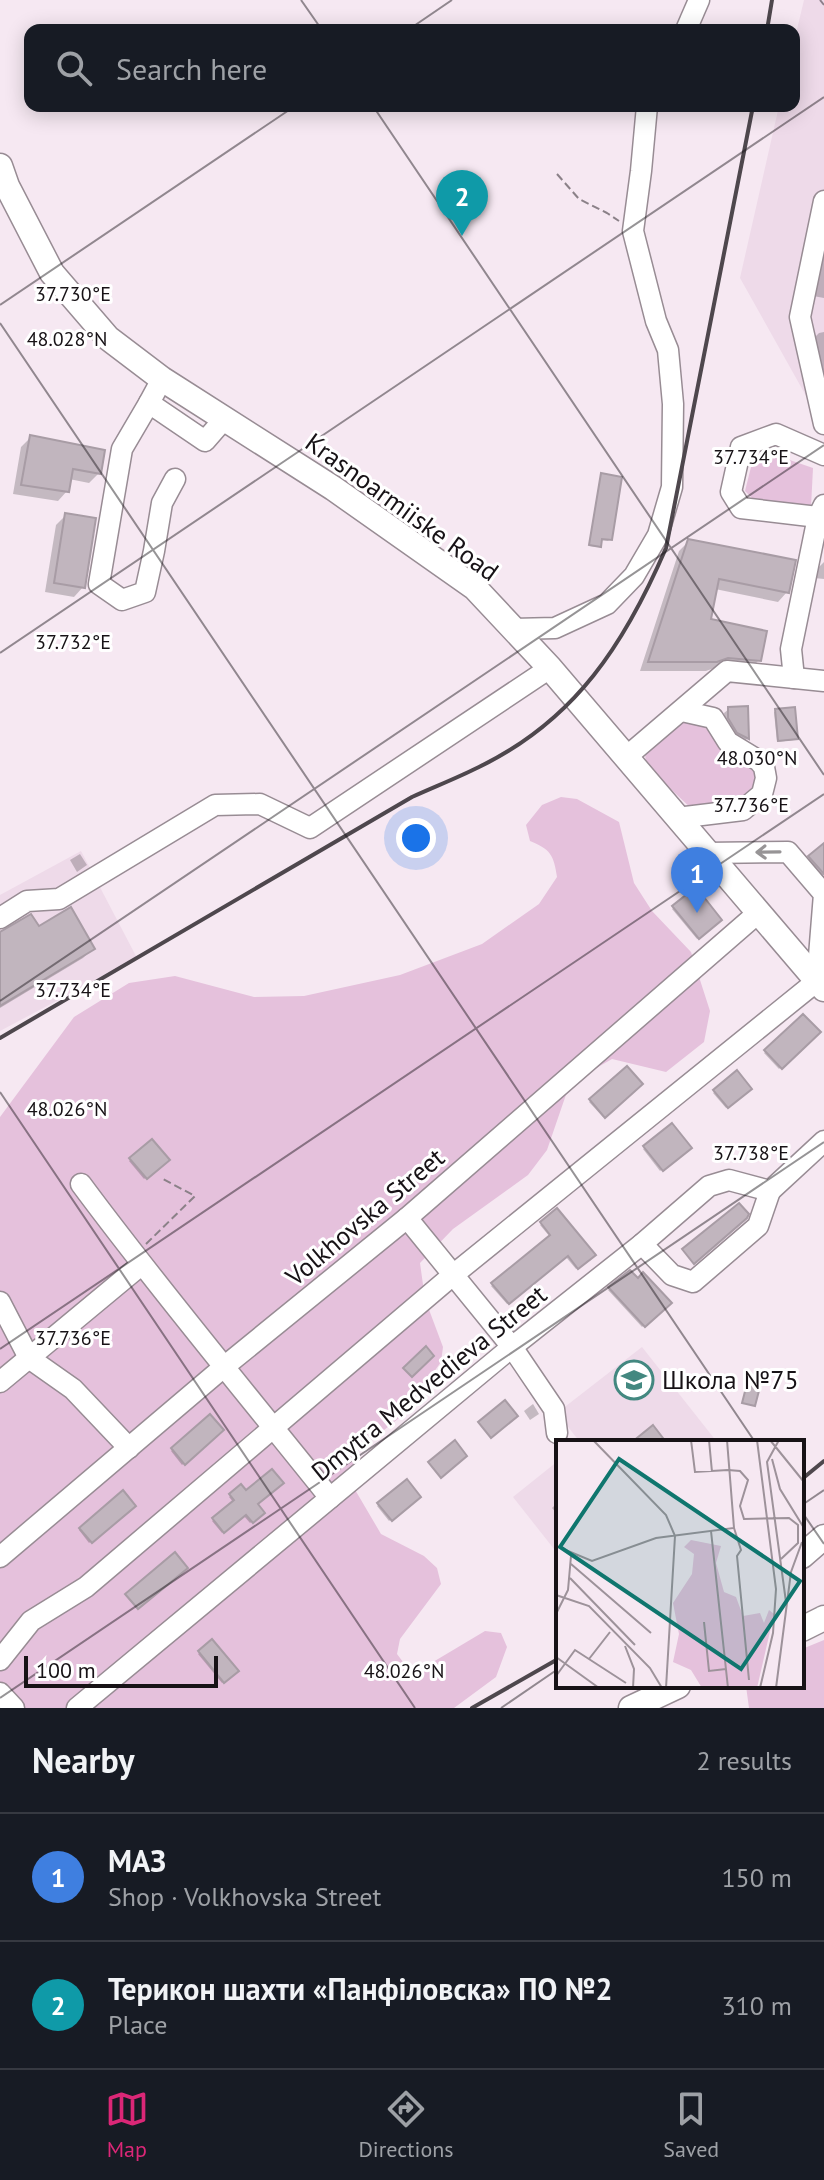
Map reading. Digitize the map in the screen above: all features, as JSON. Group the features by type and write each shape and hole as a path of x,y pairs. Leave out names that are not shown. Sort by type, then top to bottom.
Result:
{"main road":[{"name":"Krasnoarmiiske Road","path":"0,166 7,186 52,273 108,338 162,379 333,488 475,588 550,668 820,985"},
{"path":"804,1554 824,1537"},
{"path":"804,1628 824,1618"},
{"path":"632,1708 654,1688"},
{"path":"632,1708 674,1688"}],"street":[{"path":"689,24 699,0"},
{"path":"513,629 555,628 607,604 634,576 658,535 672,487 673,404 668,350 652,306 633,231 646,112"},
{"path":"824,201 800,317 824,424"},
{"path":"162,379 122,449 99,584 122,600 145,592 162,503 175,479"},
{"path":"149,403 205,441 225,418"},
{"path":"794,678 791,649 821,511 741,508 731,492 741,447 776,434 824,455"},
{"path":"0,918 27,901 59,899 215,805 260,804 310,828 550,668"},
{"path":"625,758 727,671 824,681"},
{"path":"677,818 743,810 762,794 766,778 762,764 728,742 713,718 682,711"},
{"path":"0,1660 31,1621 86,1587 453,1275 820,985 824,894 788,852 706,853"},
{"name":"Volkhovska Street","path":"0,1557 225,1366 407,1218 759,912"},
{"path":"642,1244 672,1275 693,1282 758,1226 770,1191 824,1141"},
{"name":"Dmytra Medvedieva Street","path":"77,1708 709,1186 729,1180 770,1191"},
{"path":"81,1184 138,1260 330,1498"},
{"path":"407,1218 512,1347 554,1409 557,1433"},
{"path":"0,1382 138,1260"},
{"path":"0,1302 29,1358 73,1389 129,1448"},
{"path":"0,1693 14,1708"}],"path":[{"path":"557,174 579,199 633,231"},
{"path":"138,1260 157,1232 195,1196 163,1179"}],"shaded area":[{"path":"804,0 824,0 824,428 740,278 778,112 800,112 798,24"},
{"path":"781,457 813,468 811,507 754,500 745,491 752,463"},
{"path":"684,718 704,722 754,763 754,784 741,801 692,809 646,766 645,752"},
{"path":"561,797 577,799 619,822 634,883 652,911 691,952 710,1011 704,1042 666,1072 612,1059 570,1083 547,1150 528,1175 453,1229 420,1263 425,1299 443,1347 441,1362 404,1414 353,1455 354,1488 381,1534 424,1556 437,1568 441,1584 400,1639 397,1654 406,1666 428,1665 485,1631 501,1633 507,1647 496,1677 454,1708 0,1708 0,1117 74,1017 129,983 175,976 254,997 304,996 400,975 482,944 539,904 557,877 550,854 530,841 526,825 542,805"},
{"path":"81,851 137,958 0,1031 0,895"},
{"name":"Школа №75","path":"642,1347 715,1440 578,1440 557,1413"},
{"path":"556,1463 556,1551 513,1497"},
{"path":"824,1640 824,1708 749,1708 746,1688 804,1688 804,1648"}],"building":[{"path":"30,435 105,450 101,474 73,469 69,492 21,485"},
{"path":"601,473 622,477 612,540 602,539 601,547 589,545"},
{"path":"65,513 96,518 85,588 54,583"},
{"path":"688,539 796,560 789,593 719,579 711,619 767,631 761,661 728,658 717,662 648,662"},
{"path":"748,706 749,739 737,733 728,718 728,707"},
{"path":"795,707 798,739 778,741 775,709"},
{"path":"824,843 824,874 808,856"},
{"path":"696,887 722,920 699,939 672,906"},
{"path":"71,907 95,949 0,1006 0,932 31,914 39,926"},
{"path":"803,1014 821,1032 782,1069 764,1050"},
{"path":"627,1066 643,1084 605,1118 589,1099"},
{"path":"737,1070 752,1089 728,1108 713,1090"},
{"path":"672,1123 692,1148 663,1171 643,1146"},
{"path":"152,1139 170,1160 147,1179 129,1158"},
{"path":"739,1203 749,1214 747,1218 694,1264 682,1249"},
{"path":"557,1208 596,1255 578,1269 568,1256 509,1304 491,1283 550,1235 540,1222"},
{"path":"630,1270 638,1278 643,1272 672,1303 645,1327 608,1287"},
{"path":"426,1346 434,1356 412,1377 403,1368"},
{"path":"748,1380 761,1383 755,1406 742,1403"},
{"path":"505,1400 518,1416 491,1438 478,1422"},
{"path":"210,1414 224,1430 185,1465 171,1448"},
{"path":"653,1425 664,1440 634,1440"},
{"path":"455,1440 467,1456 441,1478 428,1462"},
{"path":"272,1469 284,1483 258,1504 265,1513 253,1523 246,1515 224,1533 212,1518 234,1500 229,1494 241,1484 246,1490"},
{"path":"407,1479 421,1497 392,1521 377,1503"},
{"path":"123,1490 136,1506 92,1543 79,1528"},
{"path":"175,1552 188,1568 138,1609 125,1594"},
{"path":"212,1639 239,1671 224,1683 198,1651"}],"railway":[{"path":"768,24 772,0"},
{"path":"0,1038 412,797 513,748 543,726 594,676 633,616 666,548 752,112"},
{"path":"804,1477 824,1461"},
{"path":"472,1708 556,1660"}],"place":[{"name":"Терикон шахти «Панфiловска» ПО №2","path":"462,236"},
{"name":"МАЗ","path":"697,913"},
{"name":"Школа №75","path":"634,1380"}]}
